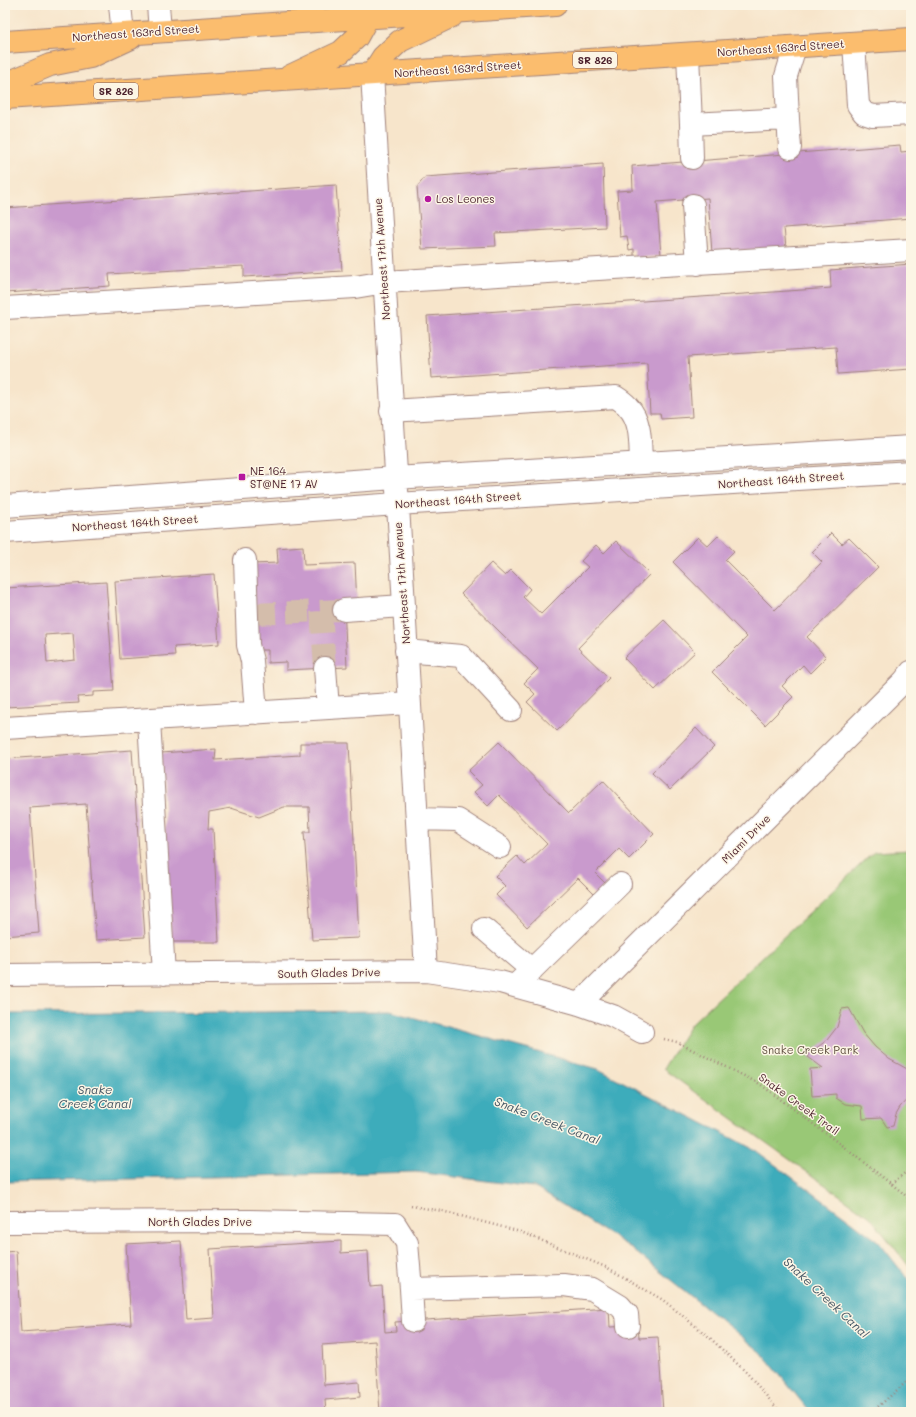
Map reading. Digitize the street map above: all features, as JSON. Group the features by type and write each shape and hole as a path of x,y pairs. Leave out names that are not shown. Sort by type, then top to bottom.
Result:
{"main road":[{"name":"Northeast 163rd Street","path":"5,42 142,33 368,11 462,11 520,6 555,5"},
{"path":"280,80 340,52 357,37 368,11"},
{"path":"372,74 383,57 400,41 462,11"},
{"path":"7,98 17,78 50,66 90,57 142,33"},
{"name":"Northeast 163rd Street","path":"7,98 911,39"}],"street":[{"path":"120,5 142,33 158,5"},
{"path":"854,43 858,105 864,113 874,116 911,114"},
{"path":"790,148 786,76 795,47"},
{"path":"688,54 692,158"},
{"name":"Northeast 17th Avenue","path":"372,74 395,478 426,971"},
{"path":"691,124 788,119"},
{"path":"693,205 697,264"},
{"path":"5,308 355,287 385,282 911,250"},
{"path":"391,411 616,397 628,407 636,420 640,434 642,463"},
{"path":"5,506 395,478 911,447"},
{"name":"Northeast 164th Street","path":"5,532 397,504 911,472"},
{"path":"245,560 250,614 248,645 252,660 256,713"},
{"path":"344,610 403,606"},
{"path":"406,651 461,656 511,710"},
{"path":"325,668 328,708"},
{"name":"Miami Drive","path":"579,1004 904,681 911,672"},
{"path":"5,728 409,703"},
{"path":"149,720 164,974"},
{"path":"416,819 458,820 500,847"},
{"path":"515,986 620,884"},
{"path":"484,929 532,970"},
{"name":"South Glades Drive","path":"5,975 426,971 500,982 579,1004 613,1016 642,1032"},
{"name":"North Glades Drive","path":"5,1222 250,1221 395,1224 407,1243 411,1288"},
{"path":"413,1321 411,1288 564,1285 592,1289 620,1306 627,1314 628,1326"}],"path":[{"name":"Snake Creek Trail","path":"642,1032 677,1042 760,1084 836,1141 911,1201"},
{"path":"891,1184 911,1168"},
{"path":"872,1412 911,1378"}],"green space":[{"name":"Snake Creek Park","path":"911,850 911,1269 870,1217 663,1069 691,1024 874,852"}],"water":[{"name":"Snake Creek Canal","path":"390,1011 598,1069 755,1150 878,1241 911,1283 911,1412 810,1412 761,1352 628,1246 534,1187 416,1172 5,1182 5,1014"}],"building":[{"path":"900,145 901,152 911,151 911,218 784,228 786,247 712,253 708,198 657,202 661,256 634,258 634,249 629,250 627,236 620,237 617,191 633,190 632,166"},
{"path":"603,164 605,227 495,233 496,246 422,249 417,187 425,177"},
{"path":"336,185 342,271 244,277 244,266 109,274 110,286 5,293 5,208"},
{"path":"911,264 911,369 838,374 836,347 688,357 692,417 661,419 660,413 650,413 647,363 431,378 427,316 831,288 830,270"},
{"path":"831,533 842,544 849,538 878,567 807,637 826,657 810,673 803,665 782,686 793,697 765,725 712,672 747,637 673,562 698,537 708,546 718,536 734,551 725,560 775,610 822,562 812,552"},
{"path":"616,541 650,574 578,648 609,678 557,731 527,702 535,694 524,683 538,669 461,594 491,563 505,576 511,570 530,589 523,597 541,614 588,567 581,561 596,545 604,553"},
{"path":"303,546 304,565 355,563 357,605 344,606 347,667 286,670 286,662 268,663 268,650 255,650 251,564 278,563 277,548"},
{"path":"214,574 219,644 174,647 175,655 120,659 115,581"},
{"path":"106,582 114,691 93,692 93,696 78,697 79,703 5,707 5,588","holes":["73,633 75,660 47,663 45,635"]},
{"path":"664,620 695,652 655,690 624,658"},
{"path":"696,728 714,747 670,790 652,773"},
{"path":"499,742 569,813 603,780 654,834 629,859 619,849 595,873 607,885 596,896 578,878 527,927 496,895 505,886 495,876 517,856 525,865 547,844 499,795 488,806 474,792 482,785 468,771"},
{"path":"300,743 349,743 359,938 312,940 304,832 310,832 309,807 284,807 259,817 231,808 209,812 208,829 213,829 219,942 171,942 161,753 216,749 215,760 300,755"},
{"path":"132,750 145,937 96,940 86,804 30,808 39,933 5,936 5,759"},
{"path":"849,1008 863,1033 875,1047 889,1059 911,1071 911,1095 900,1107 896,1114 893,1126 887,1127 881,1118 863,1119 862,1106 845,1104 836,1098 836,1094 812,1096 810,1069 823,1068 808,1057 808,1052 814,1050 827,1040 837,1027 842,1009"},
{"path":"181,1241 186,1320 214,1318 210,1249 341,1241 341,1253 368,1251 370,1287 382,1286 385,1332 396,1331 395,1322 609,1308 610,1327 638,1326 639,1338 658,1337 663,1412 380,1412 375,1341 322,1345 324,1385 359,1382 360,1397 325,1400 326,1412 5,1412 5,1252 16,1251 21,1332 131,1324 126,1244"}],"tunnel":[{"path":"254,614 344,610"},
{"path":"321,611 325,668"}],"place":[{"name":"Los Leones","path":"428,199"},
{"name":"NE 164 ST@NE 17 AV","path":"242,477"}]}
